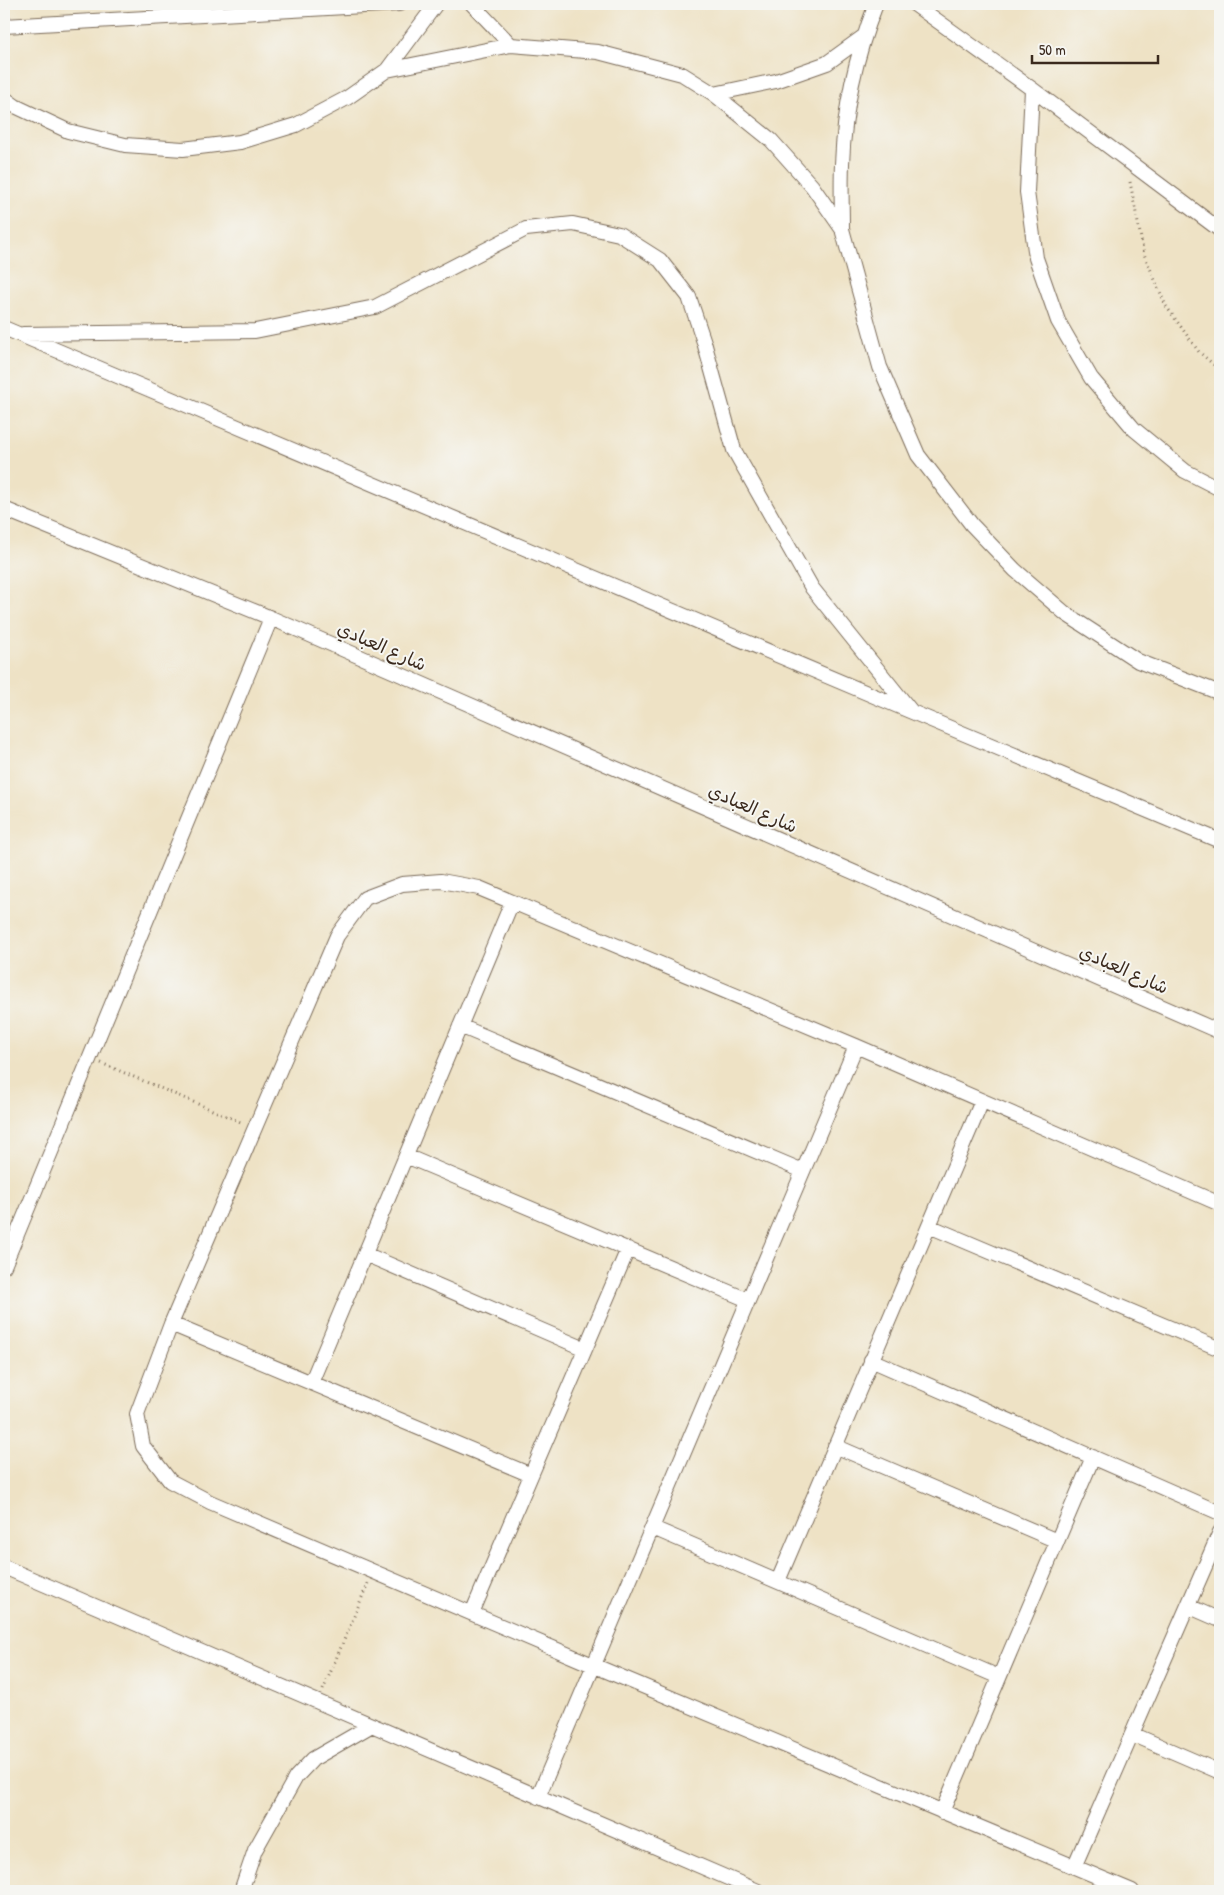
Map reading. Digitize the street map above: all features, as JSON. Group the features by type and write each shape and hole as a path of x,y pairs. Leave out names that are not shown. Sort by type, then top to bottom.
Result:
{"street":[{"path":"4,26 399,4"},
{"path":"4,98 15,106 68,131 124,145 183,149 240,142 296,125 347,98 387,70 436,4"},
{"path":"472,4 511,45"},
{"path":"876,4 863,37 848,100 842,165 842,230 880,367 918,455 972,525 1014,570 1066,614 1138,661 1220,693"},
{"path":"914,4 1032,89 1220,230"},
{"path":"714,94 776,81 827,63 863,37"},
{"path":"387,70 511,45 598,52 682,74 714,94 771,140 812,186 842,230"},
{"path":"1032,89 1027,192 1036,258 1058,321 1091,378 1134,429 1186,471 1220,489"},
{"path":"17,334 255,331 375,307 526,229 573,224 620,234 660,260 689,297 704,342 734,450 812,588 912,712"},
{"path":"4,328 1220,841"},
{"name":"شارع العبادي","path":"4,509 271,618 1220,1032"},
{"path":"4,1266 271,618"},
{"path":"1132,1891 594,1666 210,1502 170,1481 142,1446 138,1414 171,1324 337,936 365,898 402,884 441,881 479,888 856,1046 1220,1204"},
{"path":"312,1383 512,902"},
{"path":"460,1026 803,1171"},
{"path":"538,1797 856,1046"},
{"path":"778,1582 982,1100"},
{"path":"406,1156 748,1300"},
{"path":"929,1226 1220,1349"},
{"path":"472,1613 628,1249"},
{"path":"365,1254 585,1349"},
{"path":"171,1324 531,1475"},
{"path":"872,1360 1220,1513"},
{"path":"835,1446 1057,1541"},
{"path":"942,1812 1093,1457"},
{"path":"653,1528 999,1677"},
{"path":"1074,1867 1220,1532"},
{"path":"4,1567 758,1891"},
{"path":"1188,1606 1220,1620"},
{"path":"241,1891 255,1850 296,1777 313,1760 372,1725"},
{"path":"1132,1734 1220,1772"}],"path":[{"path":"1126,159 1144,254 1166,306 1199,352 1220,370"},
{"path":"89,1058 255,1128"},
{"path":"318,1702 373,1571"}]}
